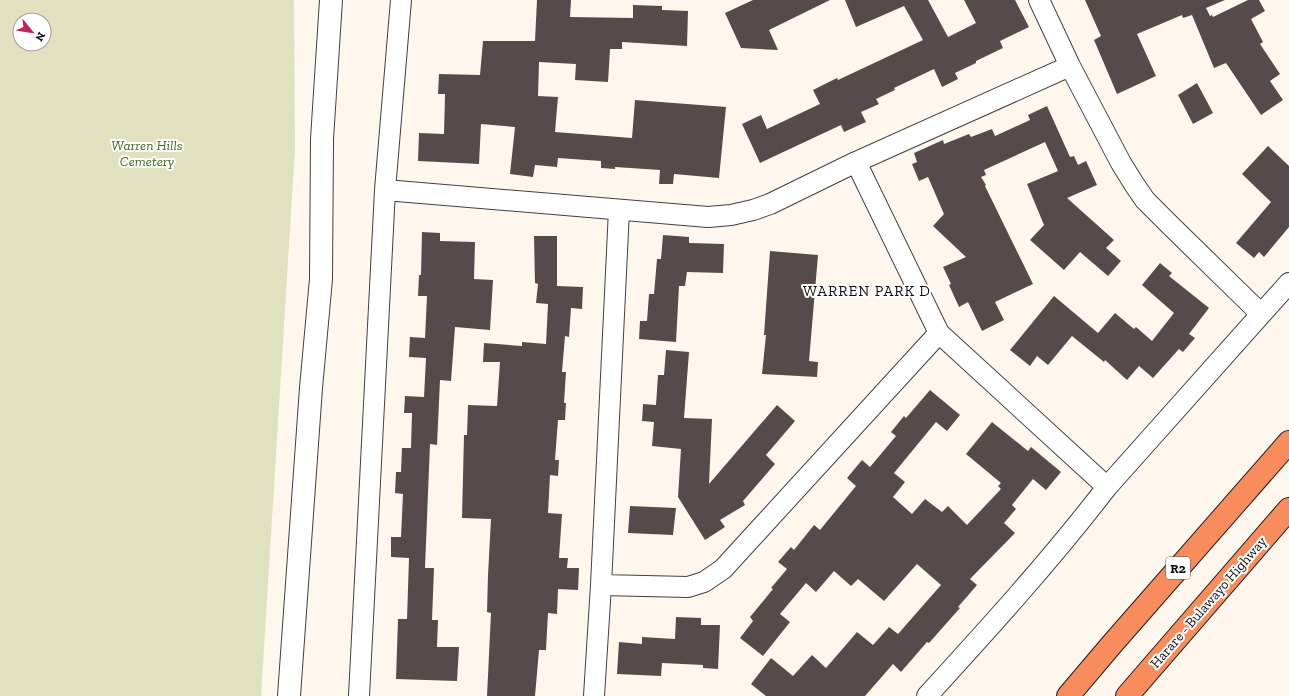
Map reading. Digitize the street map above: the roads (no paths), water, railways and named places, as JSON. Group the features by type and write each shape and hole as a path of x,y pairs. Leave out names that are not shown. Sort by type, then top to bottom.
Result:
{"highway":[{"name":"R2","path":"1068,696 1289,442"},
{"name":"Harare - Bulawayo Highway","path":"1127,696 1289,509"}],"street":[{"path":"290,696 320,279 322,139 331,0"},
{"path":"359,696 385,190 401,0"},
{"path":"1039,0 1070,66 1121,163 1145,200 1261,314"},
{"path":"385,190 708,217 731,215 770,204 856,162 1070,66"},
{"path":"856,162 939,334 1107,488"},
{"path":"594,696 601,585 619,210"},
{"path":"927,696 985,633 1107,488 1289,283"},
{"path":"601,585 688,587 704,582 715,576 939,334"}],"district":[{"name":"WARREN PARK D","path":"867,291"}],"park label":[{"name":"Warren Hills Cemetery","path":"147,154"}]}
